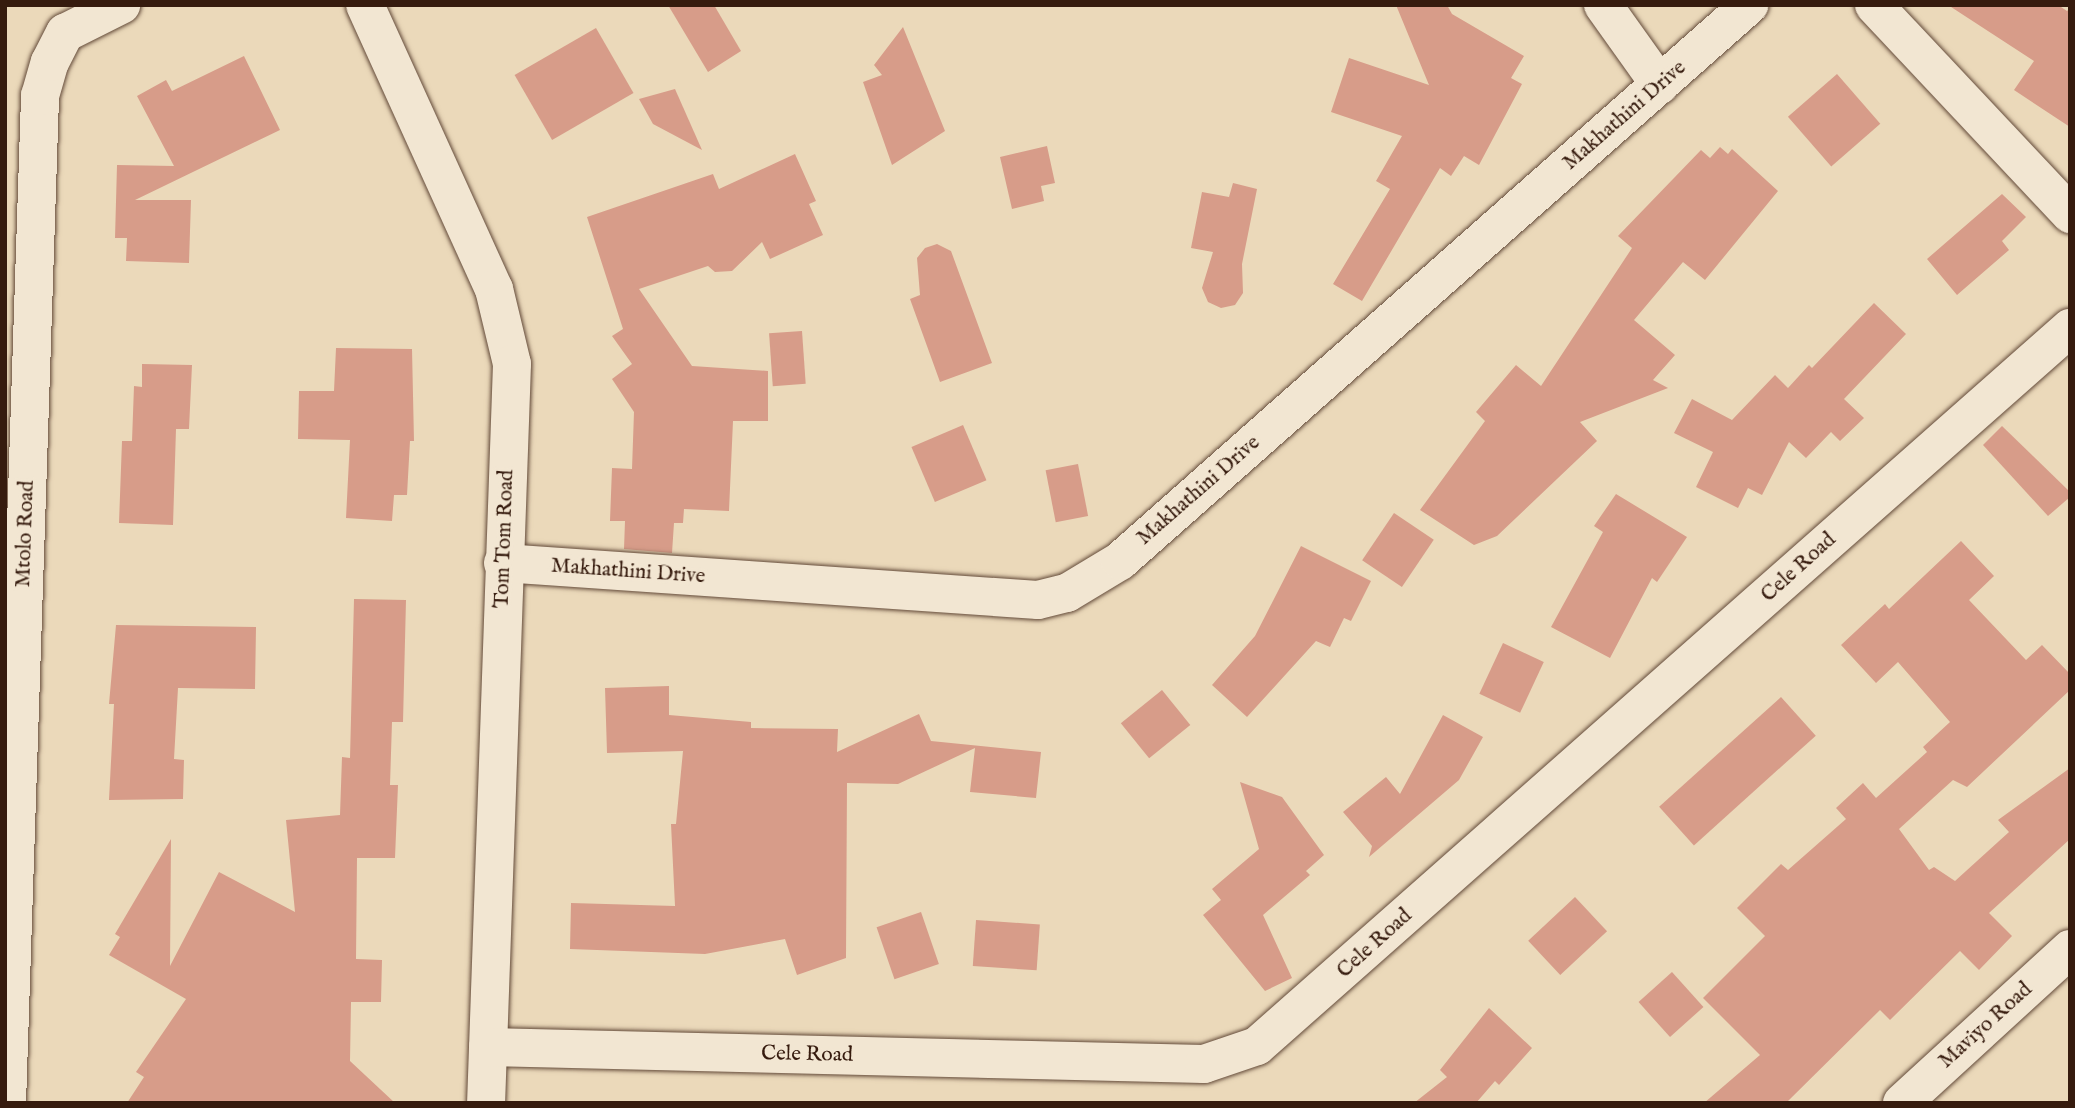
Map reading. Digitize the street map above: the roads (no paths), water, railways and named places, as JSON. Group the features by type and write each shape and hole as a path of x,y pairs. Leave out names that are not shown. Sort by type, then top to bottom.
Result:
{"street":[{"name":"Mtolo Road","path":"7,1103 40,96 50,62 65,33 121,5"},
{"name":"Tom Tom Road","path":"365,5 494,289 506,327 512,364 486,1103"},
{"path":"1603,5 1660,85"},
{"name":"Makhathini Drive","path":"503,563 1038,600 1067,593 1120,561 1749,5"},
{"path":"1874,5 2070,214"},
{"name":"Cele Road","path":"488,1047 1204,1064 1257,1046 2070,328"},
{"name":"Maviyo Road","path":"1902,1103 2070,949"}]}
